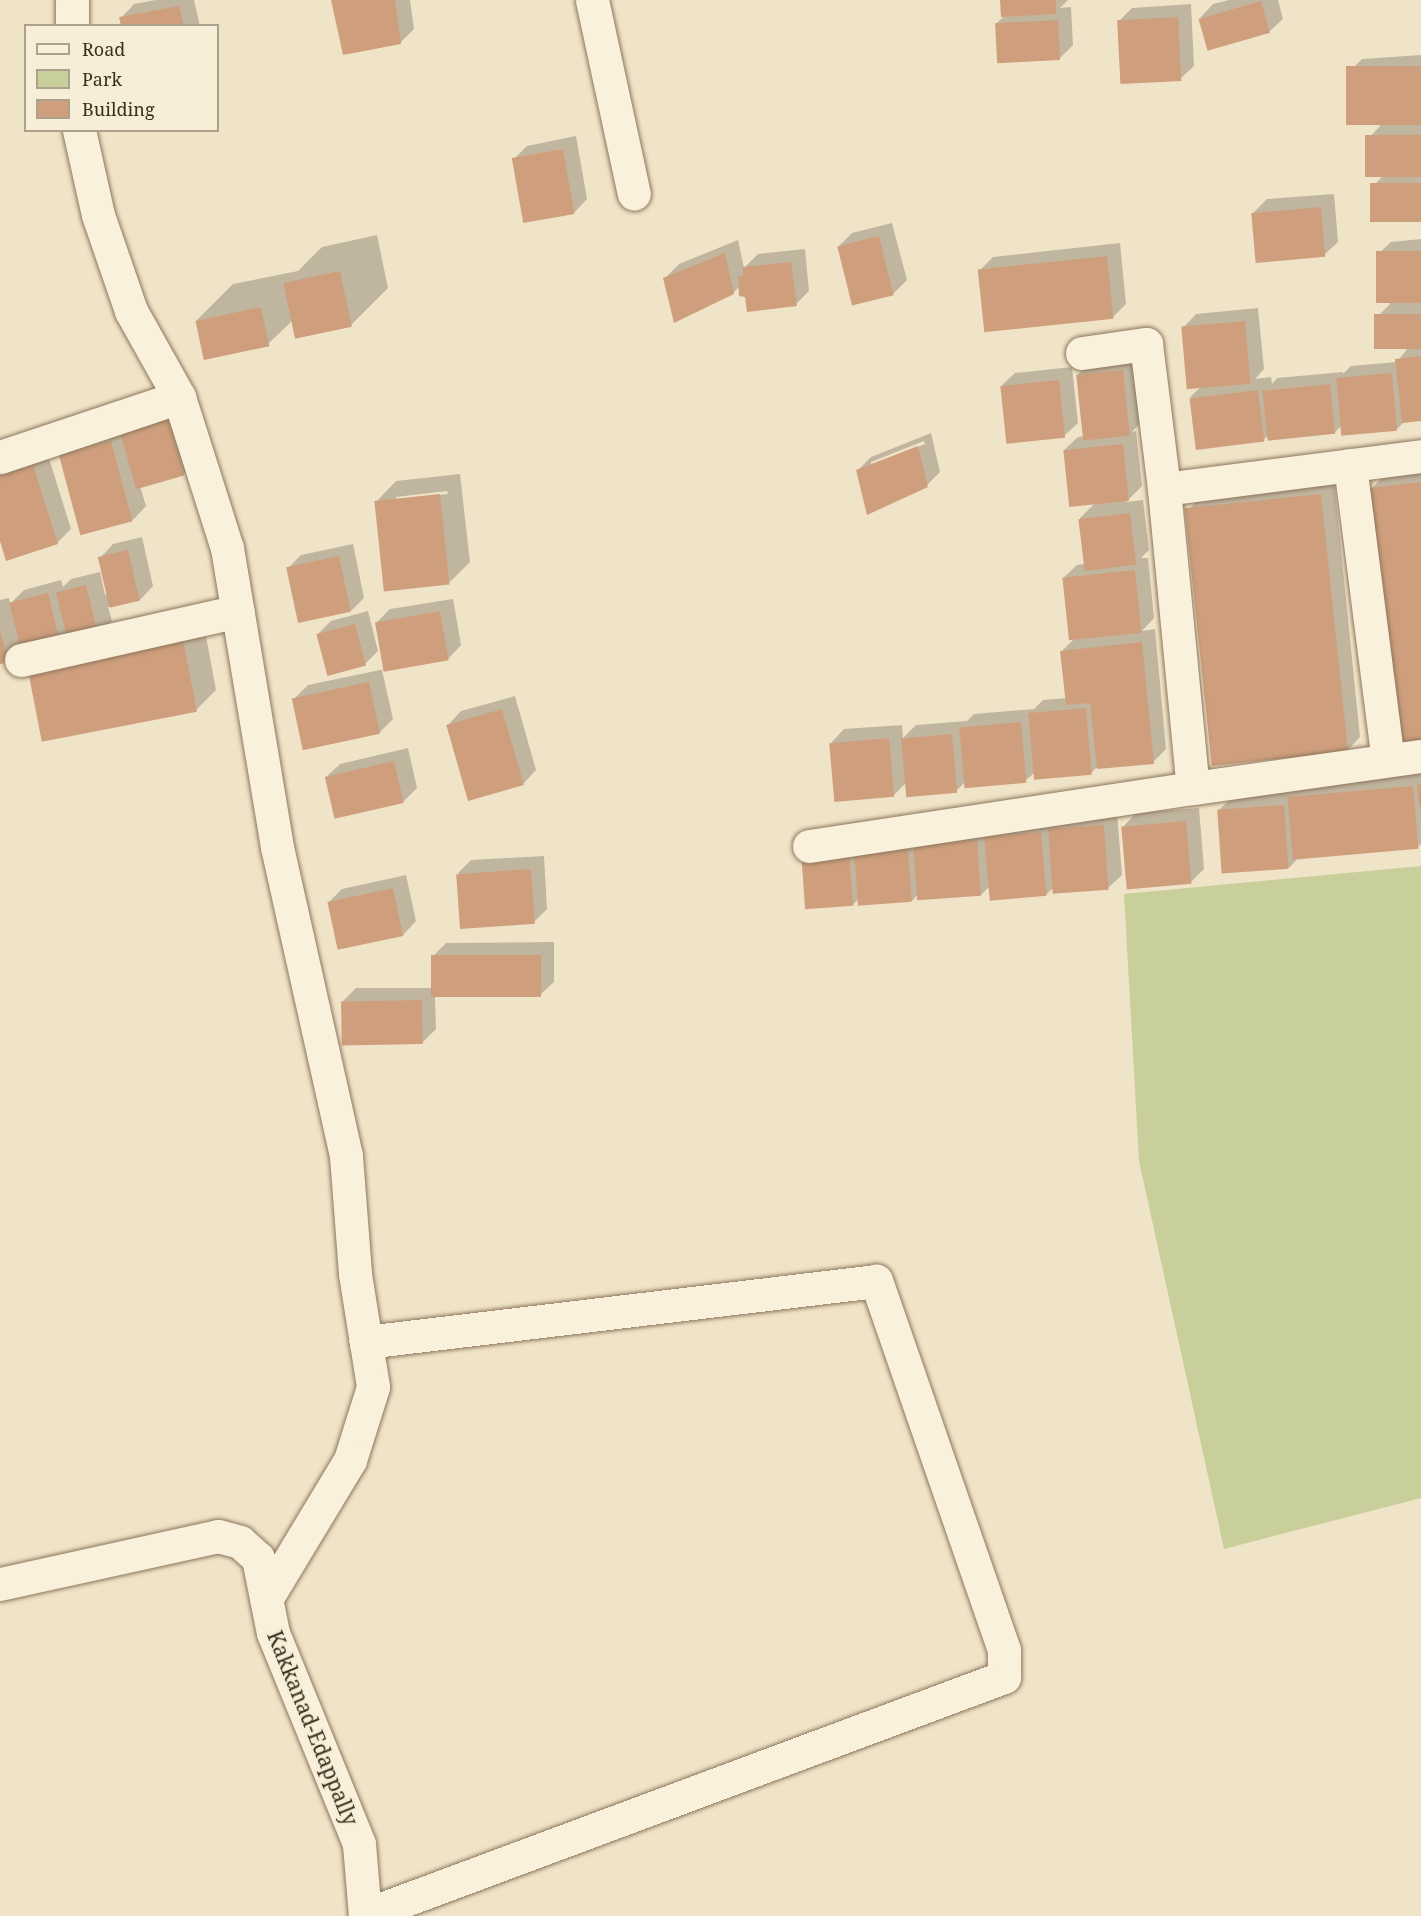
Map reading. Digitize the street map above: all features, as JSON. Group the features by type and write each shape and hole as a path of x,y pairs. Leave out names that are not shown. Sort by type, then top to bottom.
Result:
{"street":[{"path":"72,24 73,0"},
{"path":"592,0 633,195"},
{"path":"80,132 99,215 130,310 179,397 227,548 277,847 346,1156 355,1274 373,1387 350,1460 266,1599"},
{"path":"1082,353 1146,344 1164,489 1192,788"},
{"path":"0,457 179,397"},
{"path":"1164,489 1421,456"},
{"path":"1350,465 1388,760"},
{"path":"21,660 238,611"},
{"path":"809,846 1421,756"},
{"path":"365,1915 1004,1677 1004,1650 876,1281 366,1342"},
{"name":"Kakkanad-Edappally","path":"0,1584 218,1536 240,1542 258,1558 273,1633 359,1844 365,1915"}],"green space":[{"path":"1421,866 1421,1498 1224,1549 1139,1161 1124,894"}],"building":[{"path":"331,0 395,0 401,44 343,55"},
{"path":"1000,0 1056,0 1056,14 1001,17"},
{"path":"1261,1 1270,33 1208,51 1199,19"},
{"path":"179,6 184,24 121,24 119,17"},
{"path":"1178,17 1181,81 1120,84 1117,20"},
{"path":"1058,20 1060,60 997,63 995,23"},
{"path":"1346,66 1421,66 1421,125 1346,125"},
{"path":"1365,135 1421,135 1421,177 1365,177"},
{"path":"563,149 574,214 523,223 512,158"},
{"path":"1370,183 1421,183 1421,222 1370,222"},
{"path":"1321,207 1325,257 1256,263 1251,213"},
{"path":"879,236 894,295 852,306 837,246"},
{"path":"1376,251 1421,251 1421,303 1376,303"},
{"path":"725,253 734,294 674,323 663,278"},
{"path":"1107,256 1114,319 984,332 978,270"},
{"path":"791,262 797,306 747,312 745,297 739,296 738,276 743,276 743,267"},
{"path":"340,271 352,327 295,339 283,283"},
{"path":"261,307 269,346 204,360 195,321"},
{"path":"1374,314 1421,314 1421,349 1374,349"},
{"path":"1245,321 1250,384 1187,389 1181,327"},
{"path":"1421,356 1421,421 1402,423 1395,359"},
{"path":"1123,370 1130,436 1083,441 1076,375"},
{"path":"1392,373 1397,431 1341,436 1336,378"},
{"path":"1059,380 1065,438 1006,444 1000,386"},
{"path":"1330,384 1335,434 1268,441 1262,391"},
{"path":"1258,390 1264,442 1196,450 1190,398"},
{"path":"166,412 184,475 136,489 118,426"},
{"path":"111,441 132,521 80,535 59,455"},
{"path":"1123,444 1129,501 1069,507 1063,450"},
{"path":"918,446 928,487 867,515 856,470"},
{"path":"33,465 58,544 6,561 0,541 0,475"},
{"path":"1421,482 1421,745 1395,749 1370,488"},
{"path":"440,494 450,585 384,591 374,501"},
{"path":"1321,494 1348,752 1212,766 1185,508"},
{"path":"1130,513 1136,565 1085,571 1078,519"},
{"path":"128,550 140,601 109,608 98,557"},
{"path":"339,556 351,612 298,623 286,567"},
{"path":"1135,570 1142,633 1069,640 1062,578"},
{"path":"86,585 99,636 69,644 56,592"},
{"path":"48,593 61,644 22,654 9,603"},
{"path":"440,611 449,660 384,672 375,622"},
{"path":"355,624 366,666 327,676 316,634"},
{"path":"0,631 9,662 0,664"},
{"path":"183,640 197,712 42,742 28,670"},
{"path":"1142,642 1154,764 1097,769 1090,703 1066,705 1060,651"},
{"path":"369,682 380,734 303,750 292,698"},
{"path":"1086,708 1092,775 1034,780 1028,713"},
{"path":"502,709 524,785 468,801 446,725"},
{"path":"1021,722 1026,783 965,788 959,727"},
{"path":"952,734 957,793 906,797 901,738"},
{"path":"889,738 894,797 834,802 829,743"},
{"path":"394,761 404,803 334,819 325,777"},
{"path":"1417,784 1421,784 1421,807 1419,807"},
{"path":"1413,786 1418,849 1293,860 1287,797"},
{"path":"1284,805 1288,869 1222,874 1217,810"},
{"path":"1186,821 1191,884 1127,889 1121,827"},
{"path":"1104,825 1109,890 1053,894 1048,829"},
{"path":"1041,832 1047,896 990,901 984,837"},
{"path":"977,840 981,896 917,900 913,844"},
{"path":"908,848 912,902 858,906 854,852"},
{"path":"849,849 853,906 805,909 801,852"},
{"path":"531,869 535,924 460,929 456,874"},
{"path":"393,888 403,936 338,950 327,902"},
{"path":"431,955 541,955 541,997 431,997"},
{"path":"422,1000 423,1044 342,1045 341,1001"}]}
